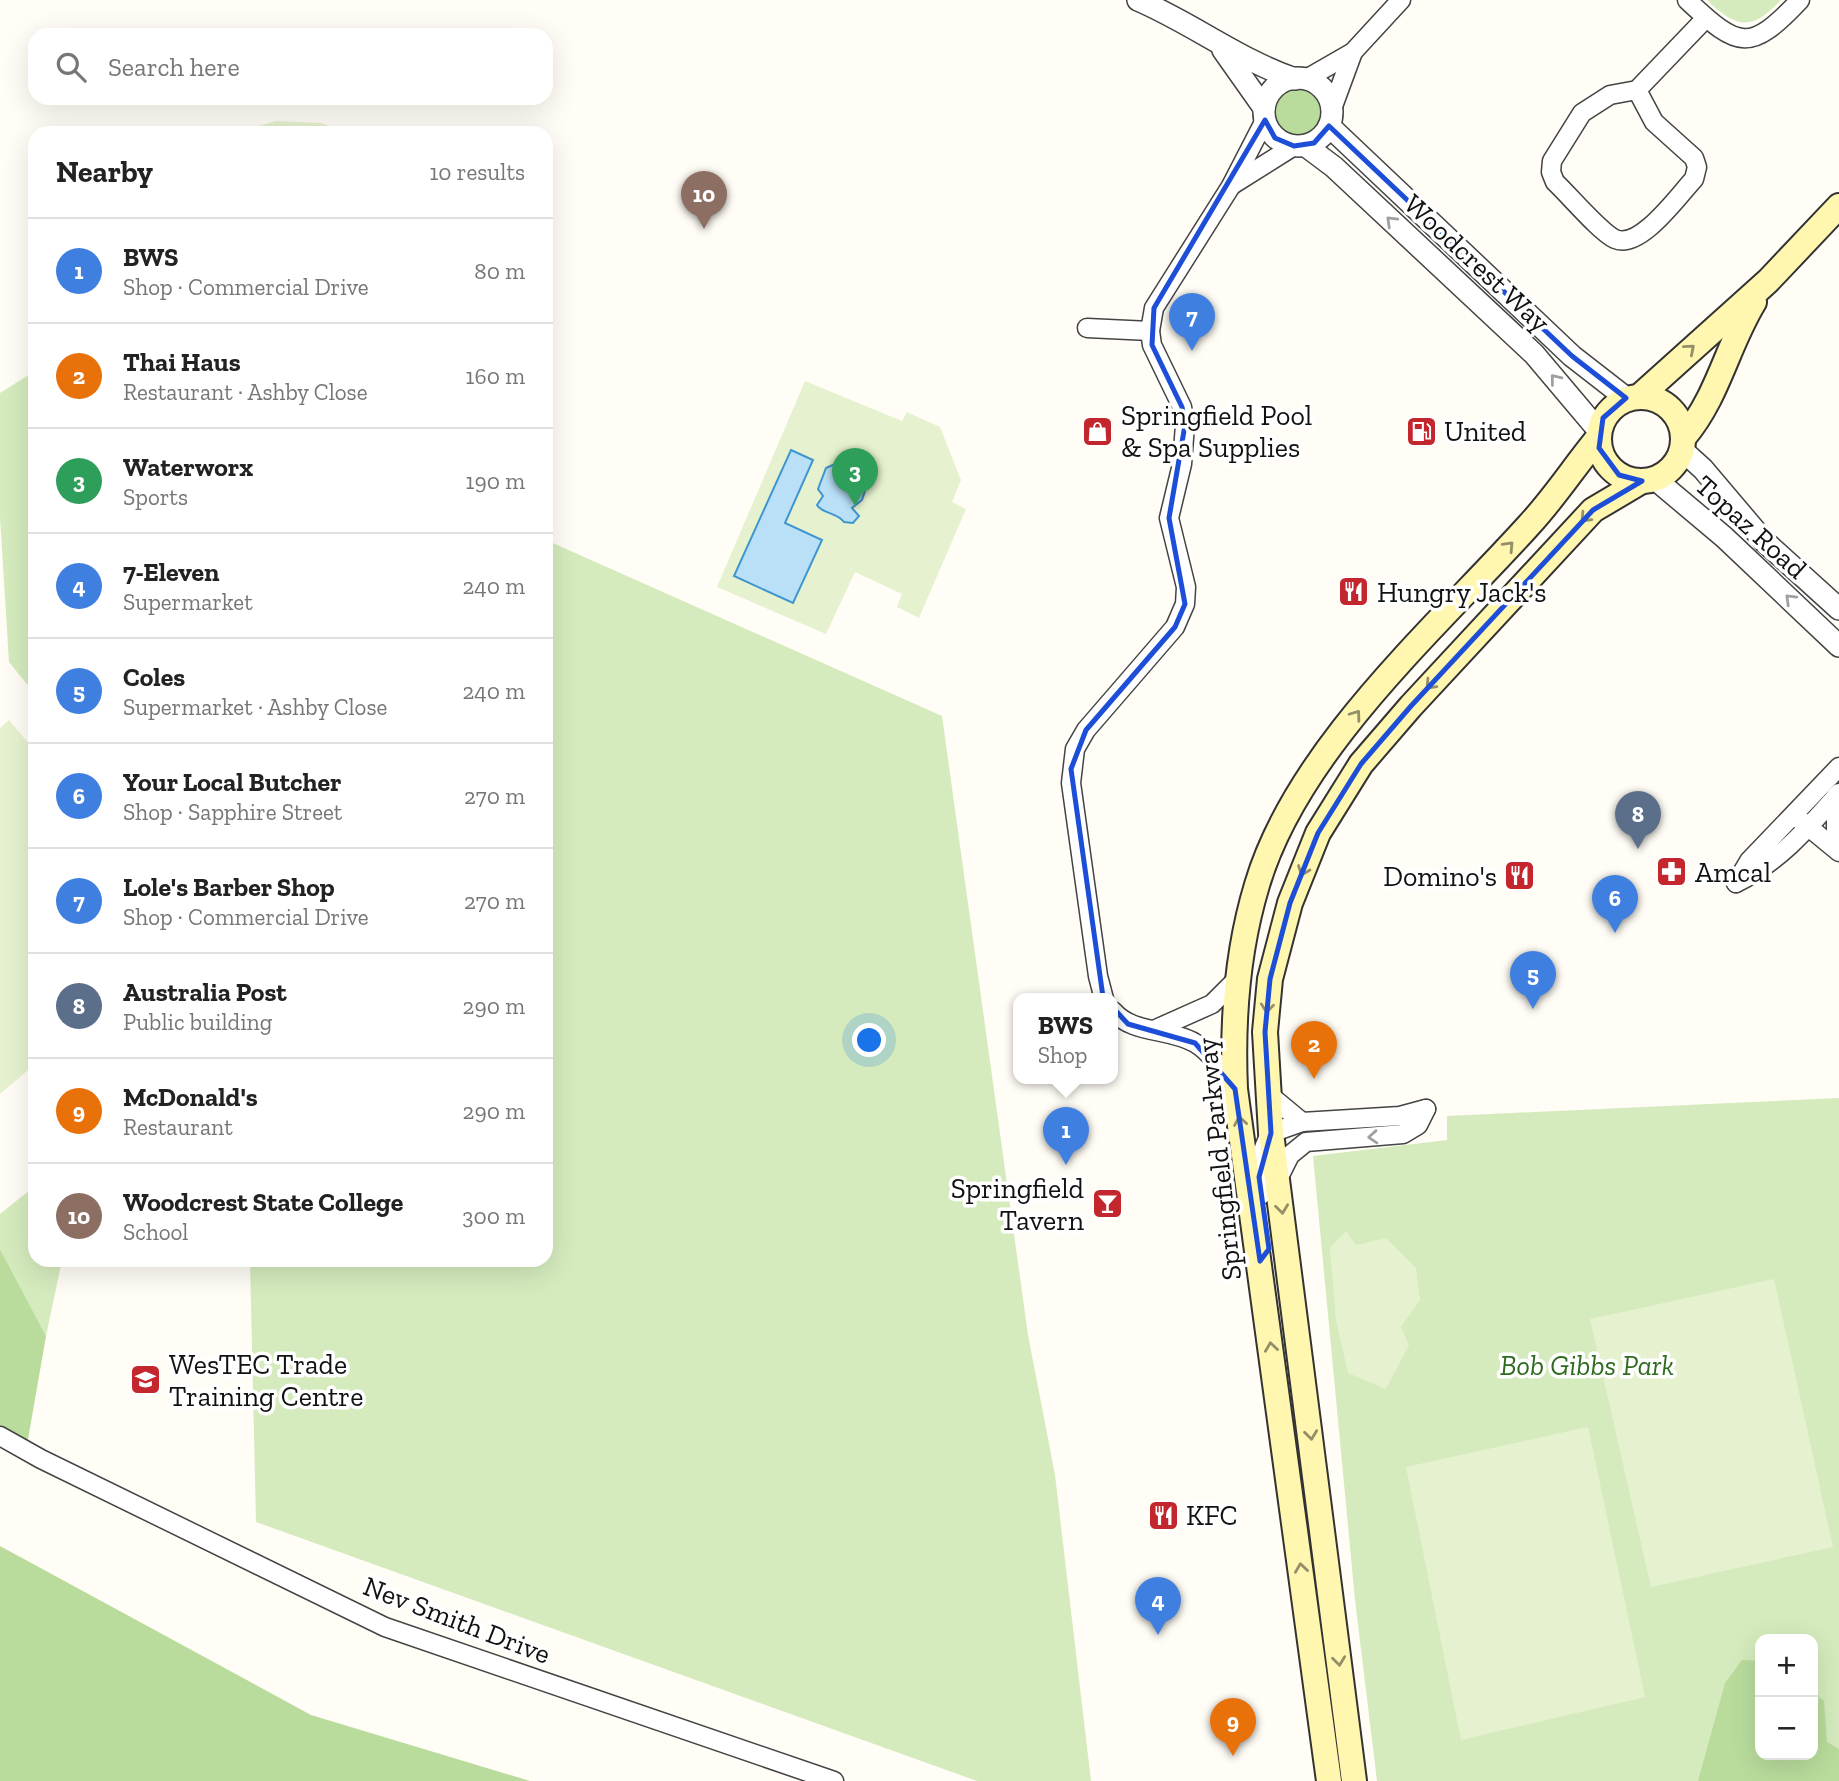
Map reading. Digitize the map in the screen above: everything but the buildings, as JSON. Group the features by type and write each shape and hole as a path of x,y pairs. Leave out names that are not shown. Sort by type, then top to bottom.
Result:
{"main road":[{"path":"1768,281 1738,328 1712,396 1667,472 1648,480 1619,475 1609,468 1602,458 1598,435 1604,418 1613,406 1633,397 1768,281 1839,206"},
{"path":"1633,397 1665,404 1681,424 1683,444"},
{"name":"Springfield Parkway","path":"1329,1781 1235,1089 1233,1034 1238,978 1257,885 1296,799 1363,706 1565,484 1598,435"},
{"name":"Springfield Parkway","path":"1354,1781 1271,1133 1265,1032 1270,979 1290,903 1318,833 1362,764 1411,706 1593,510 1648,480"}],"street":[{"path":"1138,0 1210,36 1267,69 1324,90 1331,117"},
{"path":"1102,993 1074,810 1071,769 1074,749 1086,730 1175,627 1185,604 1186,587 1169,518 1182,464 1185,425 1182,407 1152,345 1150,331 1154,308 1231,186 1274,88 1300,79 1353,52 1401,0"},
{"path":"1687,0 1730,36 1749,39 1771,31 1800,0"},
{"path":"1637,90 1654,122 1694,158 1697,167 1694,179 1641,236 1627,241 1614,239 1555,182 1551,172 1552,161 1581,113 1610,95 1637,90 1706,18"},
{"path":"1210,36 1236,64 1275,138 1300,146"},
{"path":"1231,186 1300,146 1320,138 1331,117 1353,52"},
{"name":"Woodcrest Way","path":"1331,117 1572,356 1633,397"},
{"name":"Woodcrest Way","path":"1300,146 1334,167 1534,354 1598,435"},
{"path":"1087,328 1150,331"},
{"name":"Topaz Road","path":"1683,444 1763,541 1839,609"},
{"name":"Topaz Road","path":"1648,480 1724,537 1839,646"},
{"path":"1837,767 1795,815 1749,860 1736,883 1765,869 1809,828 1837,794"},
{"path":"1837,794 1835,828 1839,844"},
{"path":"1795,815 1839,852"},
{"path":"1156,1029 1212,1004 1238,978"},
{"path":"1118,1015 1128,1024 1156,1029 1195,1043 1218,1064 1235,1089"},
{"path":"1267,1093 1302,1122"},
{"path":"1260,1261 1269,1250 1259,1177 1262,1147 1271,1133 1302,1122 1400,1116 1426,1108 1418,1125 1404,1134 1306,1142 1290,1155 1278,1179"},
{"name":"Nev Smith Drive","path":"0,1436 385,1627 834,1781"}],"highlighted area":[{"path":"1265,120 1275,138 1294,146 1314,143 1329,126 1572,356 1626,398 1603,418 1599,448 1619,475 1642,481 1593,510 1411,706 1361,764 1318,833 1290,903 1270,979 1265,1032 1271,1133 1259,1177 1269,1249 1260,1261 1235,1089 1195,1043 1128,1024 1103,997 1071,769 1086,730 1175,627 1185,604 1169,518 1185,425 1182,407 1152,345 1154,308"}],"green space":[{"path":"1707,0 1781,0 1761,17 1744,22 1727,17"},
{"path":"1298,88 1316,95 1323,113 1316,131 1298,138 1280,131 1273,113 1280,95"},
{"path":"276,121 321,123 328,126 259,126"},
{"path":"28,375 28,685 9,662 0,518 0,393"},
{"path":"805,381 902,421 907,412 940,427 961,480 952,502 966,509 919,618 897,607 902,594 855,572 826,634 717,587"},
{"path":"553,543 942,716 1028,1335 1055,1475 1091,1781 977,1781 256,1522 250,1267 553,1267"},
{"path":"9,720 28,743 28,1070 0,1094 0,728"},
{"name":"Bob Gibbs Park","path":"1839,1098 1839,1781 1377,1781 1355,1600 1313,1156 1447,1140 1447,1116"},
{"path":"28,1192 28,1267 61,1267 46,1336 0,1249 0,1214"},
{"path":"1346,1231 1356,1245 1386,1238 1416,1268 1420,1300 1401,1327 1409,1345 1386,1389 1348,1373 1336,1320 1330,1248"},
{"path":"0,1249 46,1336 27,1445 0,1426"},
{"path":"1774,1279 1833,1547 1651,1587 1590,1319"},
{"path":"1588,1427 1645,1697 1461,1740 1406,1467"},
{"path":"0,1546 311,1715 530,1781 0,1781"},
{"path":"1742,1660 1755,1661 1755,1760 1818,1760 1818,1696 1824,1701 1827,1742 1839,1749 1839,1781 1698,1781 1725,1683"}],"water":[{"path":"791,450 813,460 785,523 822,540 793,603 734,576"},
{"path":"837,463 855,471 857,482 865,491 862,500 852,508 859,516 853,523 844,522 817,505 823,496 818,489 826,468"}],"place":[{"name":"Woodcrest State College","path":"704,229"},
{"name":"Lole's Barber Shop","path":"1192,351"},
{"name":"Springfield Pool & Spa Supplies","path":"1098,431"},
{"name":"United","path":"1421,431"},
{"name":"Waterworx","path":"855,506"},
{"name":"Hungry Jack's","path":"1354,592"},
{"name":"Australia Post","path":"1638,849"},
{"name":"Amcal","path":"1672,872"},
{"name":"Domino's","path":"1520,876"},
{"name":"Your Local Butcher","path":"1615,933"},
{"name":"Coles","path":"1533,1009"},
{"name":"Thai Haus","path":"1314,1079"},
{"name":"BWS","path":"1066,1165"},
{"name":"Springfield Tavern","path":"1107,1204"},
{"name":"WesTEC Trade Training Centre","path":"146,1380"},
{"name":"KFC","path":"1163,1515"},
{"name":"7-Eleven","path":"1158,1635"},
{"name":"McDonald's","path":"1233,1756"}]}
